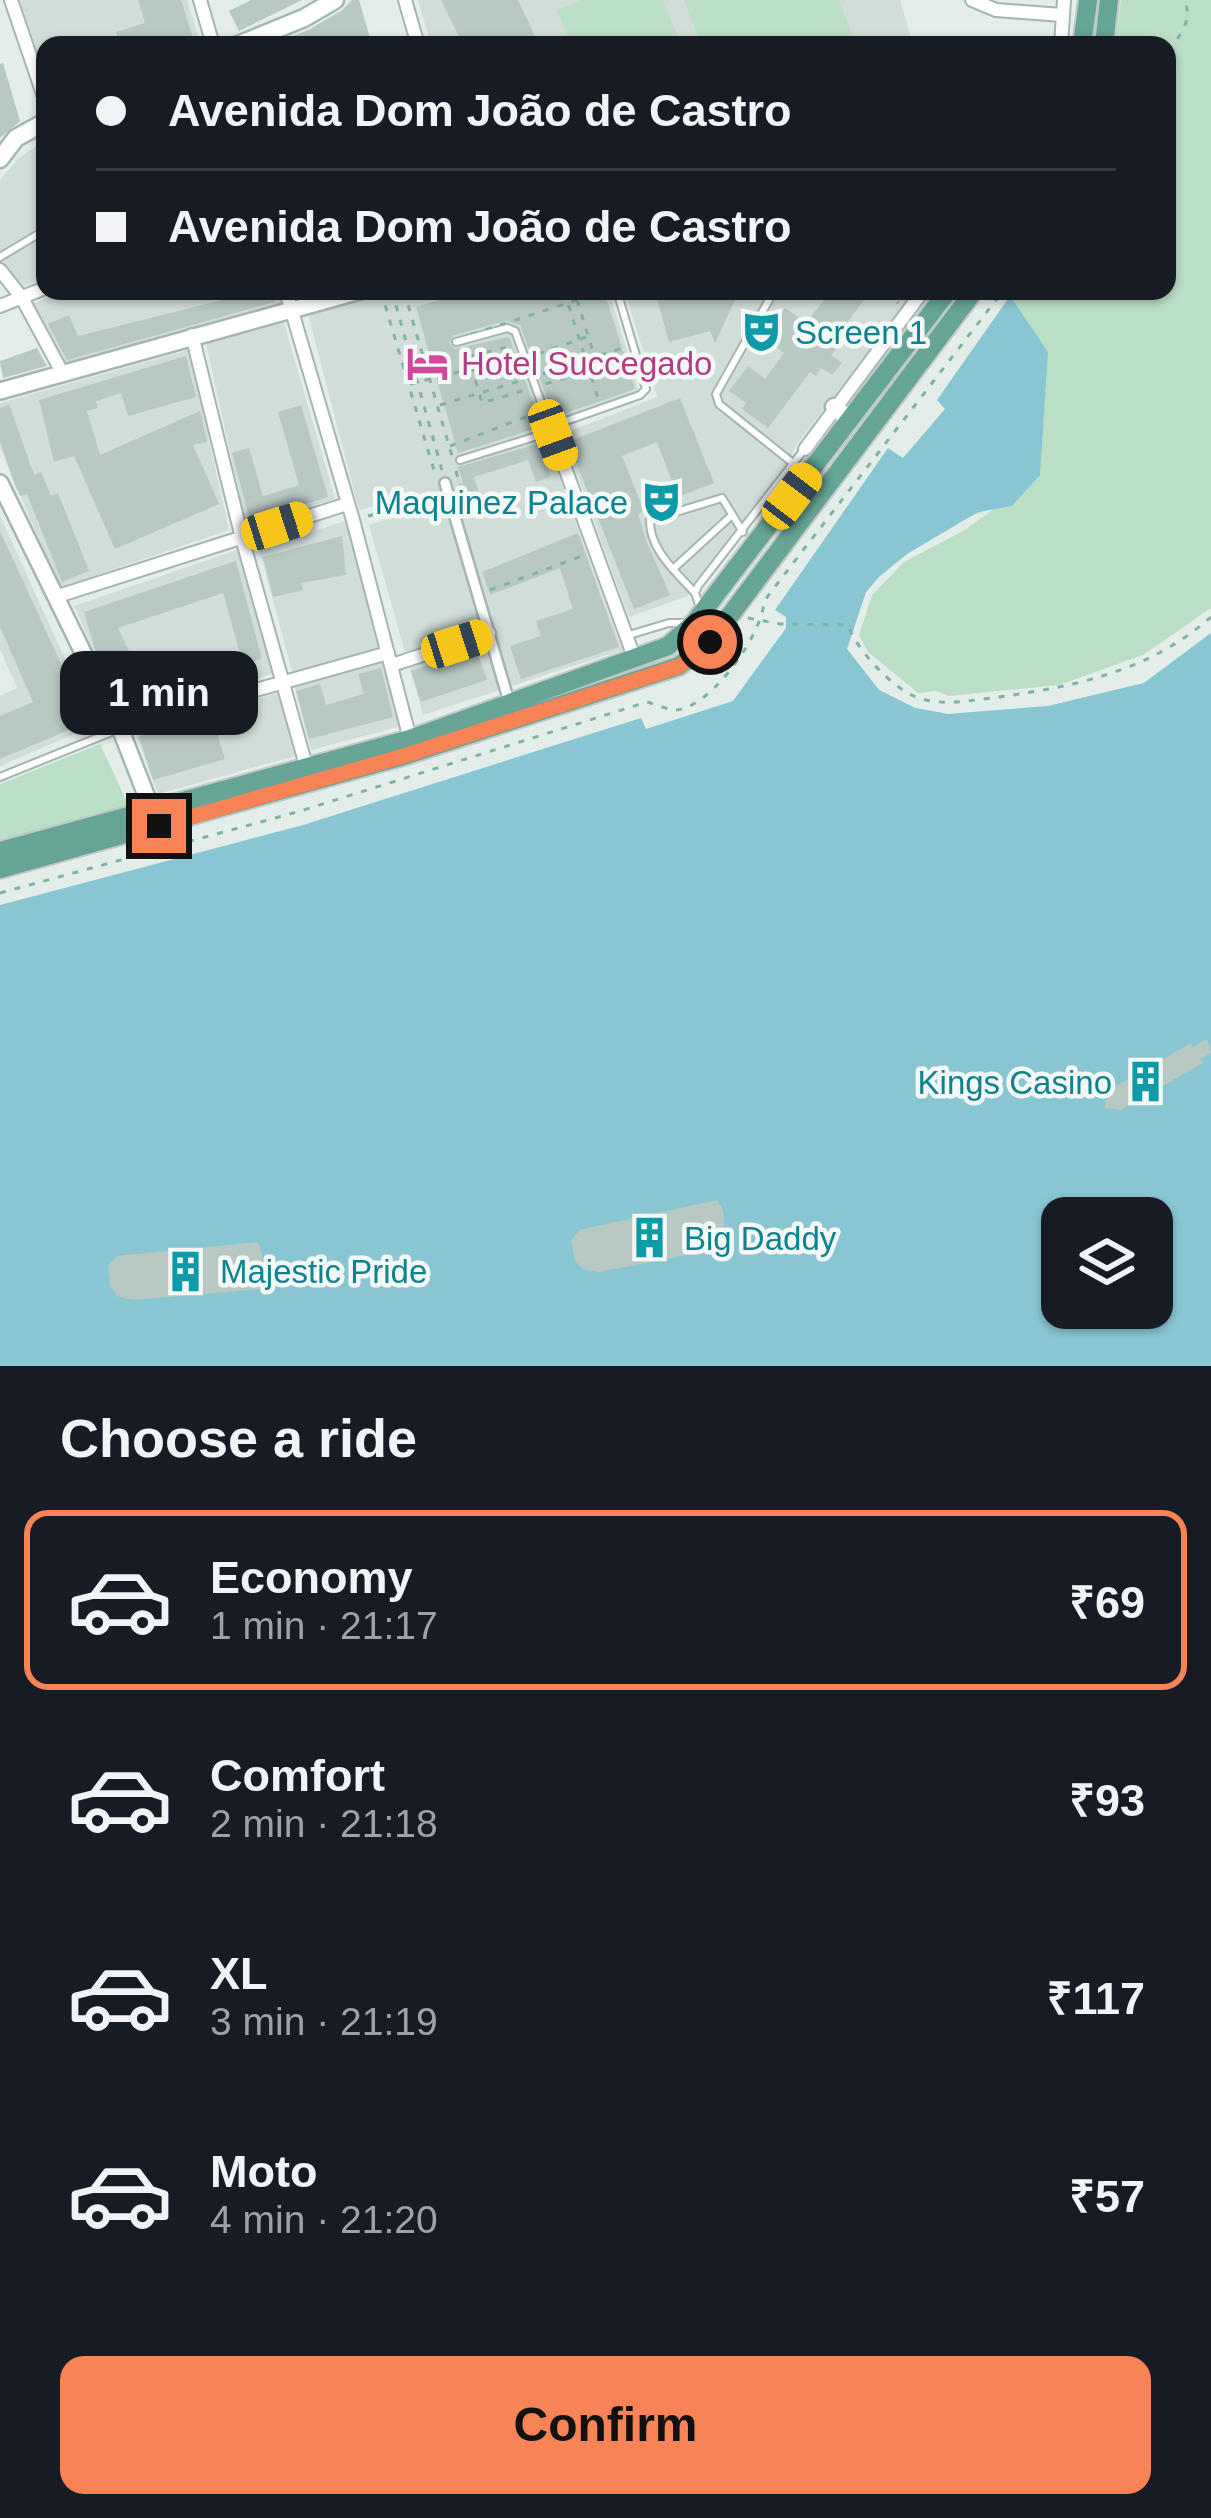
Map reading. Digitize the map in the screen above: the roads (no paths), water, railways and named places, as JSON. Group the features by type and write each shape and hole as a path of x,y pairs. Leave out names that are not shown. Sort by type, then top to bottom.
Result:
{"main road":[{"path":"260,36 335,0"},
{"path":"1083,36 1088,0"},
{"path":"1105,36 1109,0"},
{"path":"0,159 16,138 36,127"},
{"path":"0,869 410,739 668,646 693,623 941,300"},
{"path":"0,851 407,755 680,666 710,642 967,300"},
{"path":"868,363 885,375"},
{"path":"834,407 850,420"}],"street":[{"path":"11,0 36,74"},
{"path":"200,0 210,36"},
{"path":"405,0 415,36"},
{"path":"972,0 996,10 1062,16"},
{"path":"1061,36 1064,0"},
{"path":"0,271 22,298 63,374"},
{"path":"0,306 36,292"},
{"path":"288,300 410,739"},
{"path":"0,391 326,300"},
{"path":"805,448 916,300"},
{"path":"192,335 242,538 308,769"},
{"path":"555,433 634,658"},
{"path":"445,483 510,705"},
{"path":"0,484 120,728 155,818"},
{"path":"55,597 347,504"},
{"path":"120,728 285,681 489,633"}],"lane":[{"path":"0,257 36,235"},
{"path":"460,460 555,433 563,422 646,389 620,300"},
{"path":"769,300 716,394 719,404 794,464"},
{"path":"456,343 507,328 515,331 555,433"},
{"path":"626,636 669,623 693,623 695,593 805,448"},
{"path":"695,593 651,534 650,520 718,497 743,532"},
{"path":"673,569 731,517"},
{"path":"0,777 120,728"}],"water":[{"path":"1007,300 1013,300 1048,352 1040,475 1012,506 978,512 907,554 866,592 847,649 879,690 915,708 948,714 1048,706 1144,683 1211,633 1211,1366 0,1366 0,905 303,825 641,718 646,729 733,701 786,628 786,617 775,610 888,448 903,458 945,409 937,400"}],"place":[{"name":"Screen 1","path":"761,332"},
{"name":"Hotel Succegado","path":"427,363"},
{"name":"Maquinez Palace","path":"662,502"},
{"name":"Kings Casino","path":"1146,1082"},
{"name":"Big Daddy","path":"650,1238"},
{"name":"Majestic Pride","path":"186,1271"}]}
